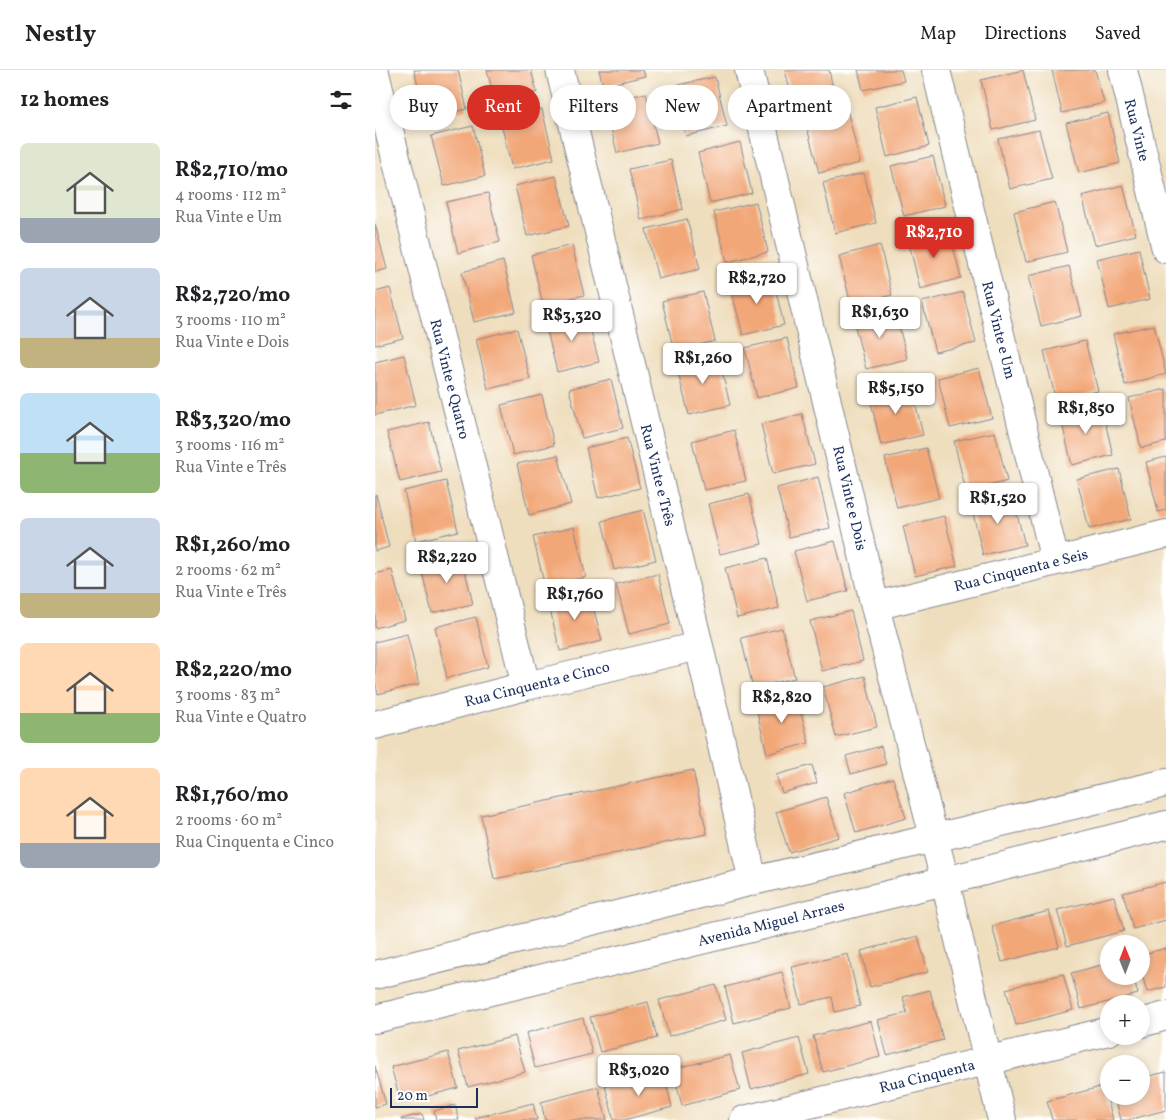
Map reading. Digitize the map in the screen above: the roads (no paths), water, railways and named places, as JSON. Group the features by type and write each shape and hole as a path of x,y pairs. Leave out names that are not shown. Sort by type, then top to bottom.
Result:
{"street":[{"name":"Rua Vinte e Três","path":"560,70 699,646 753,881"},
{"name":"Rua Vinte e Dois","path":"749,70 875,606 1003,1120"},
{"name":"Rua Vinte e Um","path":"936,70 1055,561"},
{"name":"Rua Vinte","path":"1123,70 1166,249"},
{"name":"Rua Vinte e Quatro","path":"375,73 526,686"},
{"name":"Rua Cinquenta e Seis","path":"875,606 1166,534"},
{"name":"Rua Cinquenta e Cinco","path":"375,725 526,686 699,646"},
{"path":"375,975 753,881 1166,783"},
{"name":"Avenida Miguel Arraes","path":"375,1019 945,881 1166,825"},
{"path":"1150,1020 1166,1016"},
{"name":"Rua Cinquenta","path":"745,1120 1100,1033"}]}
